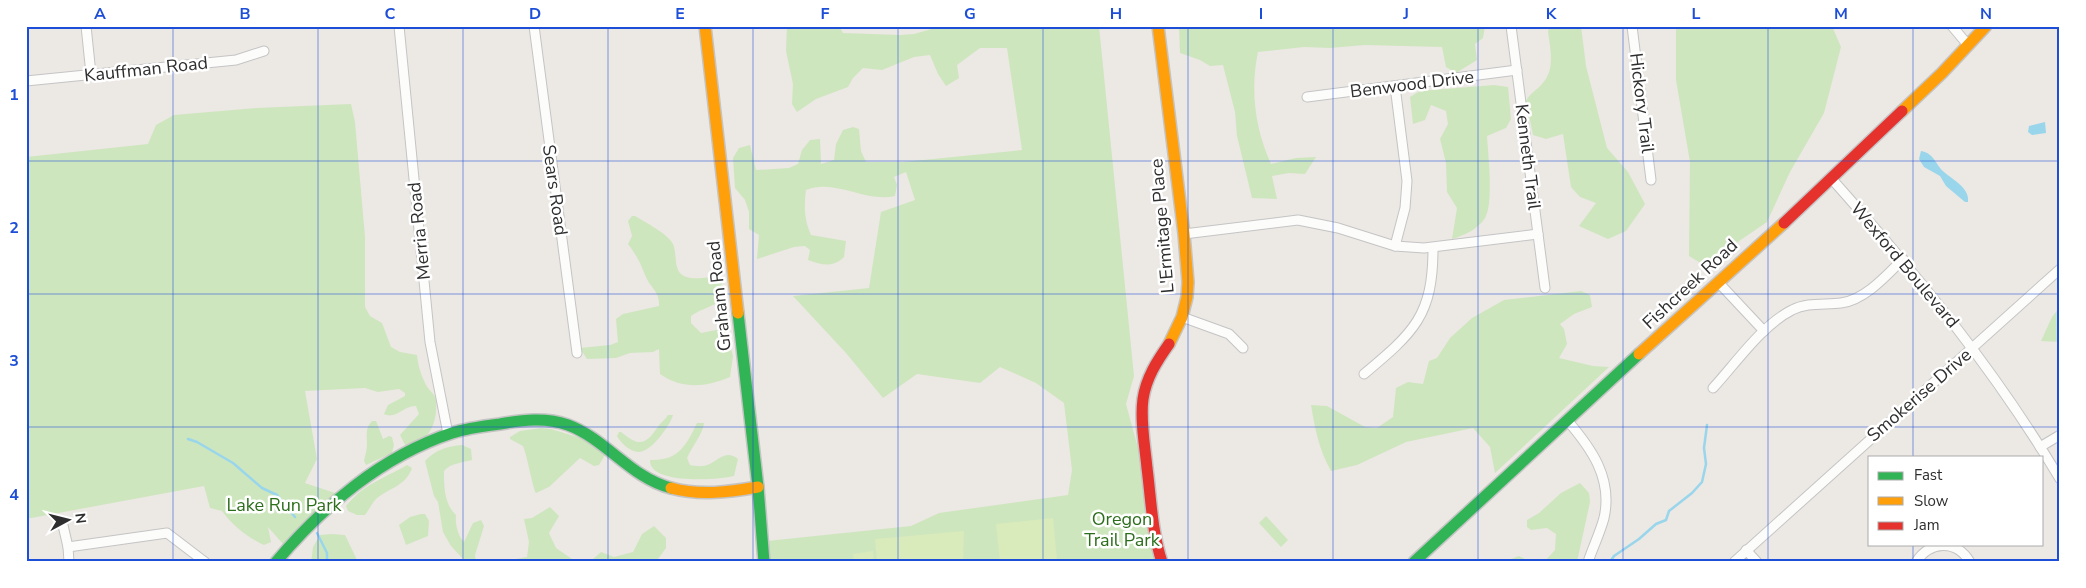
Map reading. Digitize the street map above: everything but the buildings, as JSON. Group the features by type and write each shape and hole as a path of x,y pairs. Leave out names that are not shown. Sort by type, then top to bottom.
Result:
{"main road":[{"name":"Graham Road","path":"705,26 758,487 764,562"},
{"name":"L'Ermitage Place","path":"1158,26 1184,234 1188,282 1187,297 1182,317 1173,337 1152,369 1142,399 1143,432 1156,543 1162,562"},
{"name":"Fishcreek Road","path":"1414,562 1831,178 1942,73 1986,26"},
{"path":"276,562 317,516 358,482 401,456 448,434 510,422 545,421 563,424 588,434 605,445 640,474 669,488 685,493 699,494 758,487"}],"street":[{"path":"86,26 91,74"},
{"name":"Merria Road","path":"400,26 430,342 448,434"},
{"name":"Sears Road","path":"534,26 577,353"},
{"name":"Kenneth Trail","path":"1512,26 1545,288"},
{"name":"Hickory Trail","path":"1632,26 1651,180"},
{"path":"1952,26 1968,45"},
{"name":"Kauffman Road","path":"26,81 236,60 264,51"},
{"name":"Benwood Drive","path":"1307,97 1517,70"},
{"path":"1395,86 1407,181 1404,208 1395,246"},
{"name":"Wexford Boulevard","path":"1831,178 1903,259 1974,348 2060,479"},
{"path":"1184,234 1298,220 1338,228 1395,246 1433,248 1538,234"},
{"path":"1364,374 1402,341 1418,320 1431,287 1433,248"},
{"path":"1713,388 1764,331 1785,314 1801,306 1859,297 1879,282 1903,259"},
{"name":"Smokerise Drive","path":"1734,562 2060,269"},
{"path":"1718,282 1764,331"},
{"path":"1182,317 1229,334 1243,348"},
{"path":"1567,420 1594,455 1601,469 1605,489 1604,516 1588,562"},
{"path":"2040,447 2060,435"},
{"path":"62,521 68,547 69,562"},
{"path":"68,547 167,533 205,562"},
{"path":"1916,562 1926,550 1936,546 1948,546 1959,550 1970,562"},
{"path":"1746,550 1757,562"}],"green space":[{"name":"Oregon Trail Park","path":"787,26 839,26 843,33 900,35 914,34 942,26 1099,26 1134,376 1126,404 1150,492 1162,562 769,562 767,541 911,526 939,513 1068,495 1072,470 1064,403 1036,383 1000,367 980,383 917,374 883,398 846,353 793,296 869,288 881,212 915,200 906,172 894,177 897,185 895,196 873,196 828,187 806,190 805,213 811,235 846,241 844,257 831,264 808,260 810,250 805,246 794,247 757,259 759,235 749,229 749,212 745,200 735,188 733,158 739,148 750,145 756,170 789,168 798,164 802,150 810,140 820,139 821,164 834,160 836,144 843,130 853,127 859,129 861,151 866,162 903,162 1022,150 1007,48 980,48 957,65 959,78 946,86 938,74 930,55 914,57 882,70 863,68 853,78 848,87 816,99 797,112 792,104 793,84 786,51"},
{"path":"1179,26 1485,26 1483,38 1475,44 1477,60 1456,73 1446,67 1442,47 1365,45 1330,48 1304,47 1258,52 1254,95 1261,137 1271,164 1296,158 1316,157 1305,174 1289,173 1272,176 1277,199 1252,198 1237,136 1235,112 1223,65 1210,66 1200,60 1180,53"},
{"path":"1550,26 1581,26 1586,66 1607,148 1628,172 1645,204 1626,231 1608,239 1579,226 1596,203 1580,197 1571,187 1563,134 1546,139 1533,135 1526,101 1542,84 1549,72 1551,52 1548,31"},
{"path":"1676,26 1832,26 1841,47 1824,113 1790,172 1767,222 1704,265 1689,256 1690,162 1676,80"},
{"path":"1494,85 1508,87 1511,119 1506,128 1487,136 1490,178 1488,211 1482,222 1475,228 1452,239 1457,208 1447,192 1446,163 1440,139 1448,124 1446,111 1431,105 1425,120 1413,124 1410,97 1420,91"},
{"name":"Lake Run Park","path":"351,104 355,122 365,237 365,307 370,316 382,323 391,347 400,352 417,355 422,377 436,401 435,419 427,435 418,442 405,445 400,435 419,414 416,406 392,415 384,414 388,405 405,396 405,393 399,389 378,392 365,388 305,391 317,459 305,483 335,493 283,544 268,527 271,542 264,545 246,535 222,511 210,508 204,486 26,519 26,157 148,144 156,125 174,115 256,108"},
{"path":"632,216 656,228 670,240 674,247 677,267 683,276 701,278 719,276 722,283 717,303 691,316 691,323 701,333 716,330 726,331 733,356 730,377 703,385 686,385 677,383 660,374 659,349 653,352 630,353 616,358 587,359 580,348 610,345 618,342 616,319 623,314 659,306 656,293 628,244 632,236 628,221"},
{"path":"1581,291 1590,295 1592,307 1574,314 1560,324 1564,329 1567,344 1559,358 1593,366 1609,367 1495,473 1490,447 1473,428 1406,442 1357,465 1331,471 1318,439 1311,405 1327,406 1365,427 1377,428 1393,417 1396,388 1408,382 1423,384 1429,361 1437,358 1450,338 1472,318 1504,300"},
{"path":"2060,307 2060,342 2041,341 2052,317"},
{"path":"668,415 673,415 664,432 644,451 636,452 629,449 617,436 621,432 637,442 645,441"},
{"path":"372,421 376,421 383,439 389,436 392,437 394,445 392,453 366,465 364,461 367,432 368,426"},
{"path":"697,423 704,423 702,431 687,458 690,465 705,466 726,455 733,456 738,459 734,476 714,479 686,479 660,474 653,468 650,460 668,458 680,451"},
{"path":"541,428 551,429 584,439 605,455 599,465 594,466 580,458 549,487 536,493 523,446 510,439 510,437 520,431"},
{"path":"462,445 471,449 472,460 453,465 444,471 445,489 449,506 456,515 459,533 464,542 473,523 481,520 484,526 475,555 476,562 466,562 451,546 443,532 438,502 434,496 425,461 442,449"},
{"path":"407,465 412,468 406,479 376,499 365,515 357,515 348,511 346,506 360,492"},
{"path":"1580,483 1589,493 1590,502 1577,562 1510,562 1511,559 1519,556 1529,561 1545,561 1555,550 1556,534 1547,528 1531,530 1527,527 1527,520 1539,513 1561,493"},
{"path":"550,507 559,516 549,533 556,548 575,561 593,559 601,552 614,557 633,552 642,534 654,526 666,538 666,548 656,562 500,562 527,557 529,542 524,519 532,518"},
{"path":"425,514 429,521 428,536 406,545 399,525 410,517"},
{"path":"1266,516 1288,540 1281,547 1259,523"},
{"path":"1053,518 1057,560 1000,562 996,524"},
{"path":"964,531 963,562 877,562 875,539"},
{"path":"320,535 345,535 358,562 311,562 313,547"},
{"path":"873,551 874,562 854,562 853,554"}],"water":[{"path":"2045,122 2046,133 2032,135 2028,132 2029,126"},
{"path":"1921,151 1932,156 1944,172 1964,188 1968,202 1965,202 1946,186 1940,176 1924,167 1919,159"}],"waterway":[{"path":"1610,562 1614,556 1639,539 1656,524 1666,520 1669,511 1692,493 1702,482 1706,464 1704,448 1707,425"},
{"path":"188,439 197,442 233,463 262,488 277,495 295,517"},
{"path":"317,533 327,553 327,562"}],"traffic: fast":[{"path":"738,313 758,487 764,562"},
{"path":"1414,562 1639,354"},
{"path":"276,562 333,503 378,469 426,443 470,428 525,420 560,422 582,431 643,476 671,488"}],"traffic: slow":[{"path":"705,26 738,313"},
{"path":"1158,26 1184,234 1188,282 1187,297 1182,317 1169,344"},
{"path":"1902,111 1942,73 1986,26"},
{"path":"1639,354 1784,223"},
{"path":"671,488 704,493 758,487"}],"traffic: jam":[{"path":"1784,223 1902,111"},
{"path":"1162,562 1152,515 1142,407 1144,391 1149,377 1169,344"}]}
